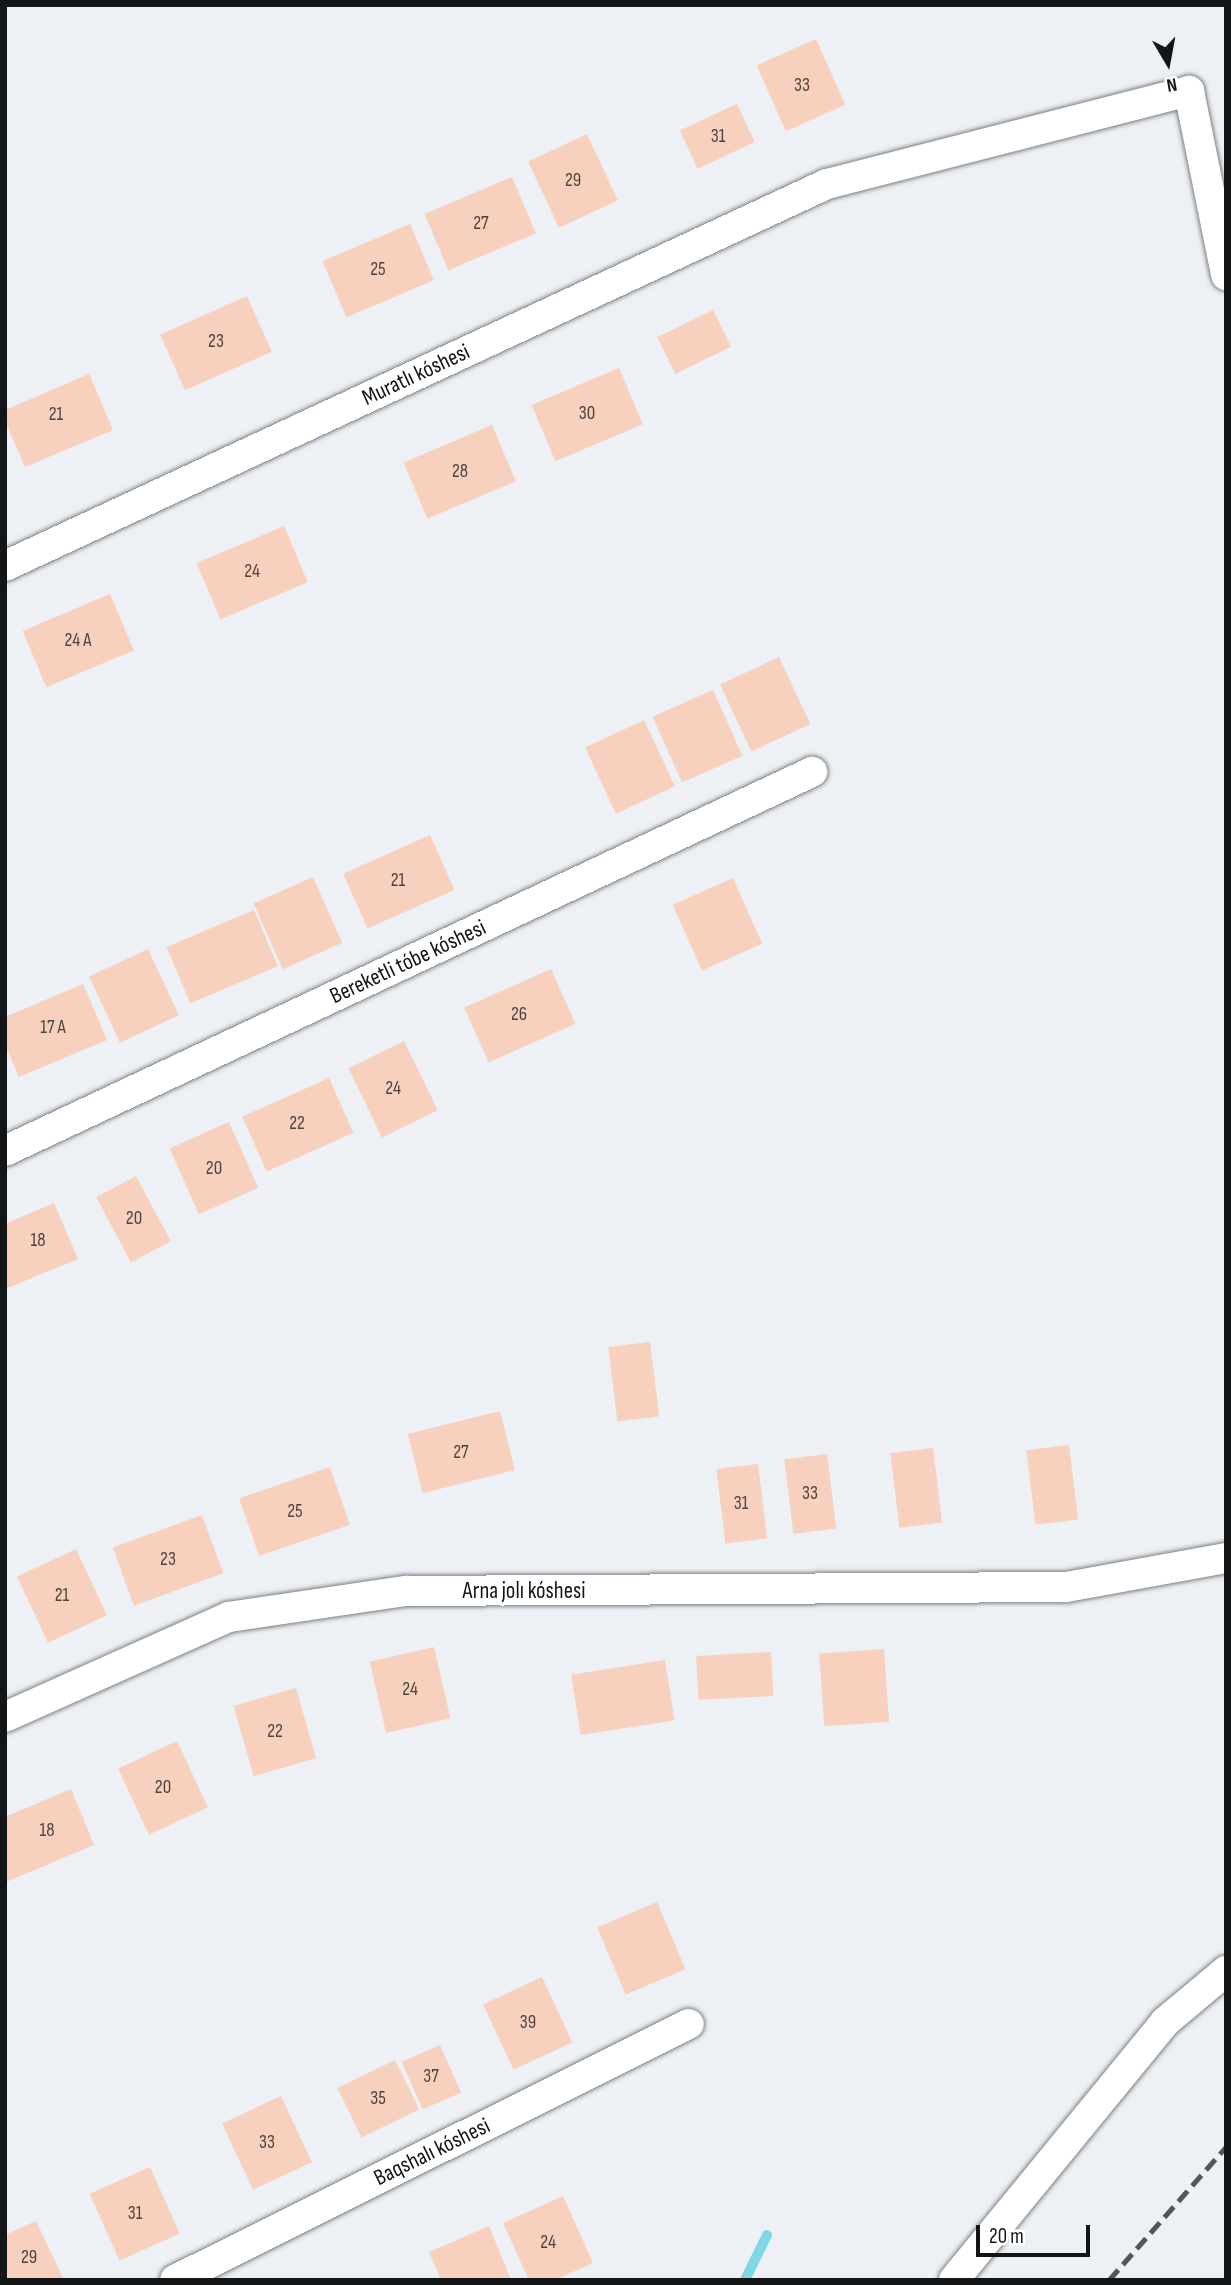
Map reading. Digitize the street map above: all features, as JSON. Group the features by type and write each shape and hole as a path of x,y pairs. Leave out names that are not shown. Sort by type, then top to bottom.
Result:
{"street":[{"name":"Muratlı kóshesi","path":"5,566 827,184 1189,91 1226,275"},
{"name":"Bereketli tóbe kóshesi","path":"5,1151 812,772"},
{"name":"Arna jolı kóshesi","path":"5,1717 229,1617 406,1591 1066,1587 1226,1558"},
{"path":"954,2280 1165,2022 1226,1971"},
{"name":"Baqshalı kóshesi","path":"175,2280 689,2024"}],"building":[{"path":"816,39 845,105 786,131 757,65"},
{"path":"737,104 755,142 698,169 680,131"},
{"path":"587,134 618,200 559,228 528,161"},
{"path":"512,177 536,233 448,270 425,214"},
{"path":"410,224 434,280 346,317 323,261"},
{"path":"247,296 272,352 185,390 160,335"},
{"path":"713,310 731,347 675,374 657,337"},
{"path":"619,368 643,424 555,461 532,405"},
{"path":"89,374 113,430 25,467 5,421 5,410"},
{"path":"492,425 516,481 427,519 404,463"},
{"path":"284,526 308,582 220,619 197,563"},
{"path":"110,594 134,650 46,687 23,631"},
{"path":"779,657 810,724 751,752 720,684"},
{"path":"713,690 742,756 682,783 653,717"},
{"path":"644,720 675,786 616,814 585,747"},
{"path":"430,835 454,890 368,928 343,874"},
{"path":"313,877 342,943 283,969 254,903"},
{"path":"733,878 762,944 702,971 673,905"},
{"path":"254,910 278,966 190,1003 167,947"},
{"path":"148,949 179,1015 120,1043 89,976"},
{"path":"551,969 575,1024 489,1062 464,1008"},
{"path":"83,984 107,1040 19,1077 5,1045 5,1017"},
{"path":"404,1041 438,1110 382,1137 348,1068"},
{"path":"329,1078 353,1133 267,1171 242,1117"},
{"path":"229,1122 258,1188 199,1214 170,1148"},
{"path":"136,1176 171,1241 131,1262 96,1197"},
{"path":"54,1203 78,1259 5,1289 5,1224"},
{"path":"650,1342 659,1416 617,1422 608,1347"},
{"path":"500,1411 515,1470 423,1493 408,1434"},
{"path":"1069,1445 1078,1519 1035,1525 1026,1450"},
{"path":"933,1448 942,1522 899,1528 890,1453"},
{"path":"827,1454 836,1528 793,1534 784,1459"},
{"path":"758,1464 767,1538 725,1544 716,1469"},
{"path":"330,1467 350,1525 259,1556 239,1498"},
{"path":"202,1515 223,1573 134,1606 113,1547"},
{"path":"76,1549 107,1615 48,1643 17,1576"},
{"path":"434,1647 450,1718 386,1733 370,1662"},
{"path":"884,1649 889,1722 824,1726 819,1654"},
{"path":"771,1652 773,1696 698,1700 696,1656"},
{"path":"665,1660 675,1720 581,1735 571,1675"},
{"path":"296,1688 316,1758 254,1776 234,1706"},
{"path":"177,1741 208,1807 149,1835 118,1768"},
{"path":"71,1789 94,1845 6,1882 5,1817"},
{"path":"657,1902 686,1969 626,1995 597,1927"},
{"path":"542,1977 572,2042 514,2070 483,2004"},
{"path":"440,2045 461,2093 423,2110 402,2062"},
{"path":"395,2060 419,2109 362,2137 337,2088"},
{"path":"281,2096 312,2162 253,2190 222,2123"},
{"path":"150,2167 180,2234 119,2261 90,2194"},
{"path":"563,2196 593,2263 555,2280 529,2280 503,2223"},
{"path":"36,2221 64,2280 5,2280 5,2235"},
{"path":"489,2226 511,2280 441,2280 429,2252"}],"waterway":[{"path":"745,2280 767,2235"}],"railway":[{"path":"1109,2280 1226,2147"}]}
